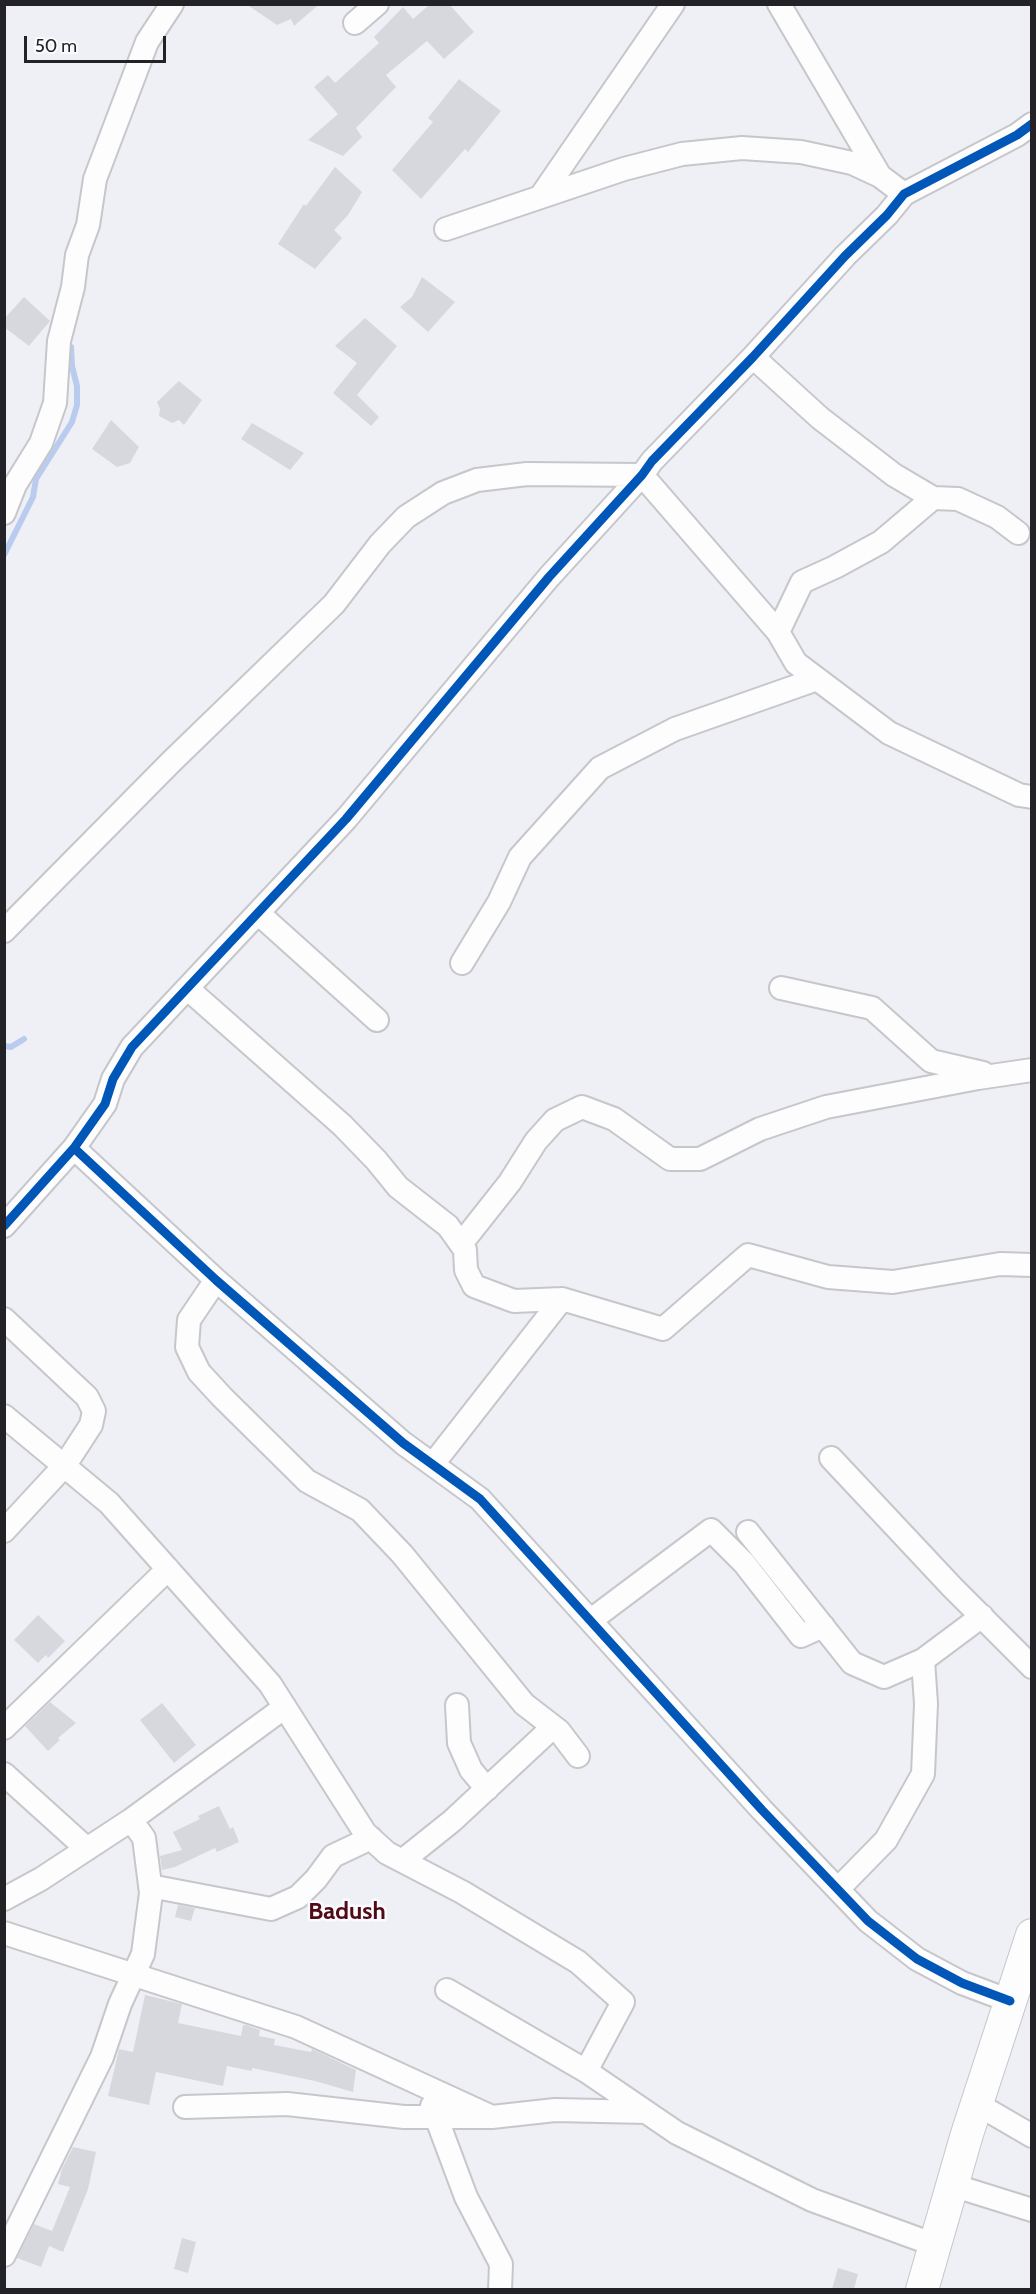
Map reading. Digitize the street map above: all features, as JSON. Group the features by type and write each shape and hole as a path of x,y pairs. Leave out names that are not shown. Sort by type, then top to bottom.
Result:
{"street":[{"path":"4,513 15,485 41,443 55,403 59,341 73,287 77,255 88,225 95,178 147,42 172,4"},
{"path":"356,23 377,4"},
{"path":"541,196 673,4"},
{"path":"779,4 880,176"},
{"path":"4,1226 74,1148 105,1104 112,1079 132,1047 346,819 549,577 642,475 652,461 753,357 845,256 887,215 904,194 1017,135 1032,124"},
{"path":"446,229 624,169 682,154 741,148 801,152 852,163 880,176 904,194"},
{"path":"753,357 820,418 894,475 933,498 958,499 997,517 1018,533"},
{"path":"4,931 171,762 334,604 380,544 406,517 443,493 477,480 527,474 642,475 778,632 796,663 889,734 1019,795 1032,797"},
{"path":"778,632 801,582 881,542 933,498"},
{"path":"462,963 499,902 520,857 600,768 675,729 817,679"},
{"path":"258,913 377,1020"},
{"path":"781,988 872,1008 931,1061 995,1075"},
{"path":"188,989 342,1125 398,1187 448,1226 465,1250 466,1270 474,1286 514,1301 562,1299 663,1329 748,1255 828,1277 893,1282 1000,1264 1032,1265"},
{"path":"461,1244 510,1182 536,1142 555,1120 582,1107 614,1119 670,1159 700,1159 760,1129 826,1107 1032,1070"},
{"path":"74,1148 216,1280 403,1443 480,1499 762,1810 868,1921 917,1959 962,1983 1010,2001"},
{"path":"216,1280 189,1320 187,1347 199,1372 307,1481 360,1510 409,1562 524,1704 553,1727 578,1756"},
{"path":"433,1464 562,1299"},
{"path":"4,1319 87,1397 94,1411 91,1425 65,1465 4,1531"},
{"path":"4,1416 110,1503 270,1684 371,1839 387,1853 481,1903 578,1962 622,2002 586,2071"},
{"path":"831,1458 952,1587 1032,1667"},
{"path":"591,1620 711,1530 744,1563 801,1636 822,1626"},
{"path":"747,1532 852,1663 884,1677 923,1660 982,1616"},
{"path":"4,1728 168,1569"},
{"path":"838,1889 886,1840 922,1774 926,1704 923,1660"},
{"path":"457,1705 459,1743 471,1770 487,1789"},
{"path":"4,1899 41,1879 131,1820 285,1707"},
{"path":"402,1861 452,1821 553,1727"},
{"path":"4,1774 87,1849"},
{"path":"4,2255 102,2057 120,2004 143,1954 151,1893 144,1838 131,1820"},
{"path":"150,1886 271,1909 298,1897 316,1879 333,1856 371,1839"},
{"path":"4,1933 296,2028 492,2117"},
{"path":"922,2289 977,2104 1032,1935"},
{"path":"447,1990 586,2071 677,2133 812,2200 935,2245"},
{"path":"425,2087 466,2197 501,2264 500,2289"},
{"path":"185,2107 286,2104 404,2117 492,2117 555,2110 646,2112"},
{"path":"977,2104 1032,2136"},
{"path":"952,2185 1032,2210"}],"building":[{"path":"246,4 323,4 316,7 294,26 291,19 277,25"},
{"path":"430,4 449,4 474,32 444,59 427,41 386,75 396,87 356,128 362,137 343,156 308,140 338,114 314,87 328,75 335,83 379,43 374,37 403,7 413,19"},
{"path":"459,79 501,111 468,152 465,149 421,199 392,170 433,122 428,118"},
{"path":"335,167 362,192 348,215 334,230 342,238 315,269 278,244 304,204 306,206"},
{"path":"422,277 455,302 428,332 400,307 412,297"},
{"path":"24,297 50,321 29,346 4,327 4,319"},
{"path":"365,318 397,346 357,395 379,417 371,426 333,393 357,363 335,346"},
{"path":"179,381 202,400 184,425 179,420 172,423 159,416 160,409 157,402"},
{"path":"111,420 139,447 130,463 117,467 92,449"},
{"path":"252,423 304,453 290,470 241,439"},
{"path":"38,1615 65,1641 48,1658 46,1655 38,1663 14,1640"},
{"path":"50,1702 76,1723 58,1738 60,1740 48,1751 25,1726"},
{"path":"162,1703 196,1745 174,1763 140,1720"},
{"path":"219,1806 230,1829 233,1827 239,1842 217,1852 215,1848 175,1867 162,1870 160,1856 182,1850 173,1832 200,1819 198,1816"},
{"path":"178,1905 195,1908 191,1921 175,1917"},
{"path":"145,1995 182,2004 178,2023 241,2036 243,2025 246,2025 260,2030 259,2036 275,2039 274,2045 311,2052 312,2049 356,2070 353,2092 315,2081 252,2068 252,2071 227,2066 223,2086 156,2072 149,2105 108,2096 119,2049 133,2052"},
{"path":"73,2147 96,2152 88,2189 63,2252 49,2246 41,2267 17,2258 34,2224 52,2231 70,2187 58,2184 62,2169"},
{"path":"182,2238 196,2242 188,2273 174,2269"},
{"path":"838,2268 858,2274 854,2289 832,2289"}],"waterway":[{"path":"4,555 33,497 36,479 72,422 77,405 77,386 72,366 71,347"},
{"path":"4,1046 11,1047 24,1039"}],"cycle path":[{"path":"4,1226 74,1148 105,1104 113,1079 132,1047 346,819 549,577 642,475 652,461 753,357 845,256 887,215 904,194 1017,135 1032,124"},
{"path":"74,1148 216,1280 403,1443 480,1499 762,1810 868,1921 917,1959 962,1983 1010,2001"}],"district":[{"name":"Badush","path":"347,1912"}]}
